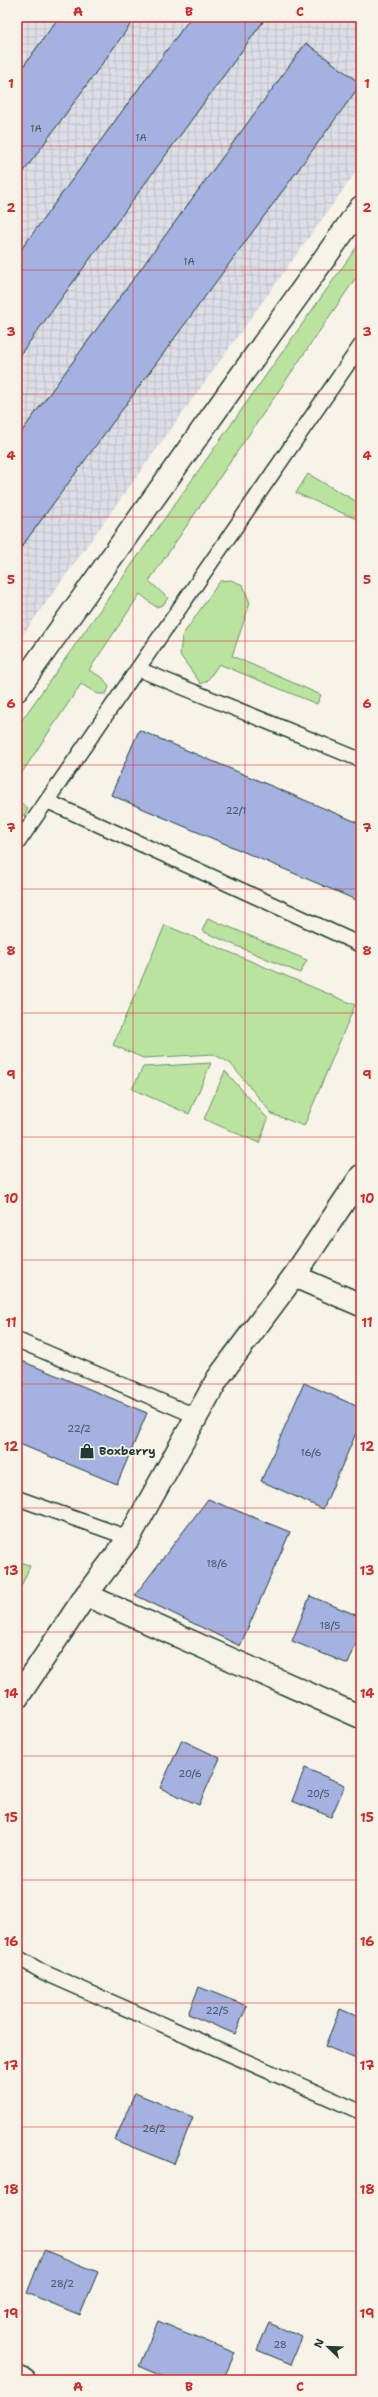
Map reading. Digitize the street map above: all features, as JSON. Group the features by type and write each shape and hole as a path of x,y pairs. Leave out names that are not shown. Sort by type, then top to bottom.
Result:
{"street":[{"path":"17,690 361,208"},
{"path":"17,1698 86,1594 129,1538 198,1417 218,1378 294,1276 361,1176"},
{"path":"294,1276 361,1305"},
{"path":"86,1594 361,1717"},
{"path":"17,2377 24,2380"}],"lane":[{"path":"17,844 361,345"},
{"path":"138,669 361,760"},
{"path":"47,801 361,945"},
{"path":"17,1340 198,1417"},
{"path":"17,1498 129,1538"},
{"path":"17,1957 43,1972 361,2112"}],"shaded area":[{"path":"17,17 357,17 361,21 361,165 17,643"}],"green space":[{"path":"361,241 361,278 355,279 149,581 168,598 163,605 156,607 140,594 89,670 103,678 109,687 106,694 98,694 81,684 17,780 17,727"},
{"path":"308,474 361,504 361,521 296,493"},
{"path":"231,580 243,585 250,603 232,656 321,695 317,704 219,664 207,681 201,684 180,655 182,636 220,581"},
{"path":"17,800 28,808 25,815 17,816"},
{"path":"208,918 307,960 300,973 202,931"},
{"path":"165,925 355,1005 304,1126 272,1114 230,1063 213,1054 143,1058 113,1045"},
{"path":"211,1063 189,1114 132,1089 143,1067"},
{"path":"225,1071 268,1119 259,1143 204,1119"},
{"path":"17,1560 30,1566 17,1595"}],"building":[{"path":"59,17 136,17 17,181 17,75"},
{"path":"191,17 265,19 17,359 17,255"},
{"path":"306,43 361,84 17,553 17,438"},
{"path":"139,730 361,824 361,902 111,795"},
{"path":"17,1359 147,1413 117,1484 17,1443"},
{"path":"304,1383 361,1408 361,1422 323,1509 261,1481"},
{"path":"208,1499 290,1532 240,1646 135,1595"},
{"path":"310,1596 361,1617 361,1632 348,1664 292,1641"},
{"path":"182,1740 220,1758 199,1805 160,1788"},
{"path":"305,1768 345,1785 331,1817 292,1801"},
{"path":"199,1987 247,2006 235,2034 188,2014"},
{"path":"340,2009 361,2018 361,2061 325,2046"},
{"path":"135,2093 193,2117 174,2164 115,2140"},
{"path":"44,2250 98,2272 80,2315 27,2293"},
{"path":"158,2321 235,2353 223,2380 172,2380 139,2366"},
{"path":"269,2323 302,2337 291,2364 257,2350"}],"place":[{"name":"Boxberry","path":"87,1451"}]}
